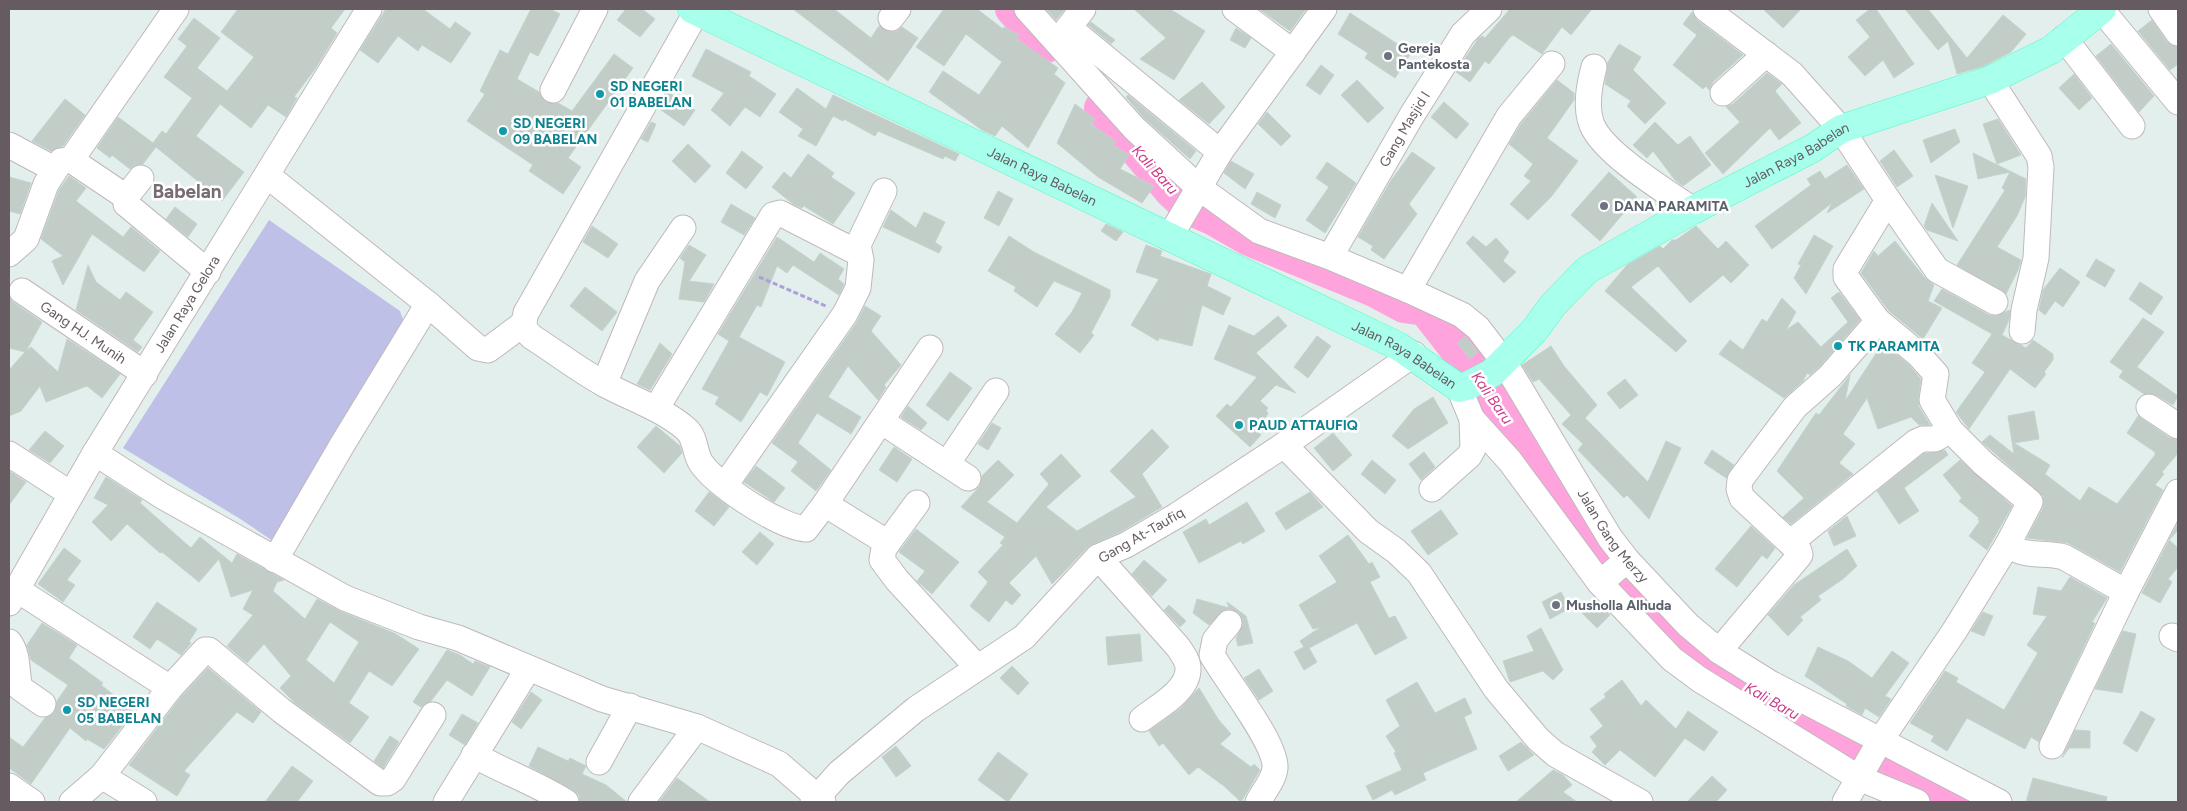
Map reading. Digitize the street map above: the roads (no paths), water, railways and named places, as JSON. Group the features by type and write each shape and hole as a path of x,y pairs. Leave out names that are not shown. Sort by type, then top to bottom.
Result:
{"main road":[{"name":"Jalan Raya Babelan","path":"694,10 1185,210 1414,354 1463,387 1498,367 1534,332 1553,305 1587,270 1693,210 1813,148 1841,129 1990,80 2051,50 2102,9"}],"street":[{"path":"9,254 26,239 62,165 176,9"},
{"name":"Jalan Raya Gelora","path":"12,596 95,453 268,176 369,9"},
{"path":"553,90 595,9"},
{"path":"1027,9 1070,26 1220,152"},
{"path":"1235,9 1293,52"},
{"path":"1185,210 1220,152 1324,9"},
{"name":"Gang Masjid I","path":"1330,257 1422,99 1463,34 1489,9"},
{"path":"1706,9 1792,74 1841,129 1937,270 1995,302"},
{"path":"2102,9 2178,102"},
{"path":"2161,9 2178,33"},
{"path":"694,10 526,313 523,324 526,332 604,384 656,409 686,428 692,435 700,461 707,470 739,497 795,528 806,528 825,504 930,348"},
{"name":"Jalan Gang Merzy","path":"1070,26 1185,210 1259,231 1330,257 1462,315 1478,328 1498,367 1610,538 1614,571 1688,625 1719,651 1770,683 1869,760 1999,802"},
{"path":"2064,38 2132,126"},
{"path":"1723,93 1766,54"},
{"path":"1408,290 1509,116 1552,64"},
{"path":"1594,68 1588,106 1593,126 1605,142 1630,165 1693,210"},
{"path":"1990,80 2039,156 2041,166 2036,258 2024,310 2022,331"},
{"path":"9,145 62,165 134,188 126,204 132,212 208,272"},
{"path":"268,176 428,304 475,345 488,350 523,324"},
{"path":"725,485 844,314 858,288 861,260 858,253 858,245 884,191"},
{"path":"1845,802 1869,760 2008,544 2030,502 1983,463 1950,430 1932,400 1936,374 1918,354 1878,321 1846,277 1846,269 1888,200"},
{"path":"656,409 740,269 761,230 773,214 778,212 858,253"},
{"path":"604,384 647,281 683,228"},
{"name":"Gang HJ. Munih","path":"22,291 144,374"},
{"path":"275,560 428,304"},
{"path":"1719,651 1797,560 1800,553 1742,498 1739,489 1740,480 1795,408 1830,376 1878,321"},
{"name":"Gang At-Taufiq","path":"818,800 840,773 916,709 1024,637 1098,557 1126,545 1176,516 1414,354"},
{"path":"1432,489 1469,456 1473,449 1472,419 1463,387"},
{"path":"946,464 996,391"},
{"path":"2149,407 2178,426"},
{"path":"1472,419 1614,571 1672,659 1686,669 1869,760 1917,802"},
{"path":"881,421 968,478"},
{"path":"1790,542 1916,442 1923,439 1935,439 1950,430"},
{"path":"1284,444 1368,531 1396,551 1419,573 1496,689 1538,739 1555,754 1640,802"},
{"path":"95,453 162,496 345,598 419,627 458,638 528,669 602,698 697,727 779,764 818,800"},
{"path":"9,454 71,494"},
{"path":"2052,746 2126,592 2178,492"},
{"path":"917,503 881,554 885,566 977,667"},
{"path":"825,504 888,543"},
{"path":"2008,544 2017,550 2035,555 2057,555 2064,557 2126,592"},
{"path":"1098,557 1174,642 1187,663 1188,668 1184,683 1142,719"},
{"path":"12,596 170,688"},
{"path":"1229,623 1215,640 1212,655 1268,742 1275,761 1274,775 1258,802"},
{"path":"9,642 15,653 20,688 44,704"},
{"path":"72,802 102,776 170,688 202,652 209,650 282,711 380,783 387,783 393,779 433,715"},
{"path":"446,802 528,669"},
{"path":"599,762 630,706"},
{"path":"641,802 697,727"},
{"path":"474,755 513,776 540,785 566,802"},
{"path":"102,776 144,802"},
{"path":"9,786 32,802"}],"waterway":[{"name":"Kali Baru","path":"1012,9 1046,46"},
{"name":"Kali Baru","path":"1101,108 1171,191 1189,208 1214,219 1249,239 1374,290 1404,306 1425,309 1486,387 1578,527 1602,558 1628,582 1678,647 1919,784 1962,802"}],"place":[{"name":"Gereja Pantekosta","path":"1388,56"},
{"name":"SD NEGERI 01 BABELAN","path":"600,94"},
{"name":"SD NEGERI 09 BABELAN","path":"503,131"},
{"name":"DANA PARAMITA","path":"1604,206"},
{"name":"TK PARAMITA","path":"1838,346"},
{"name":"PAUD ATTAUFIQ","path":"1239,425"},
{"name":"Musholla Alhuda","path":"1556,605"},
{"name":"SD NEGERI 05 BABELAN","path":"67,710"}],"district":[{"name":"Babelan","path":"187,191"}]}
